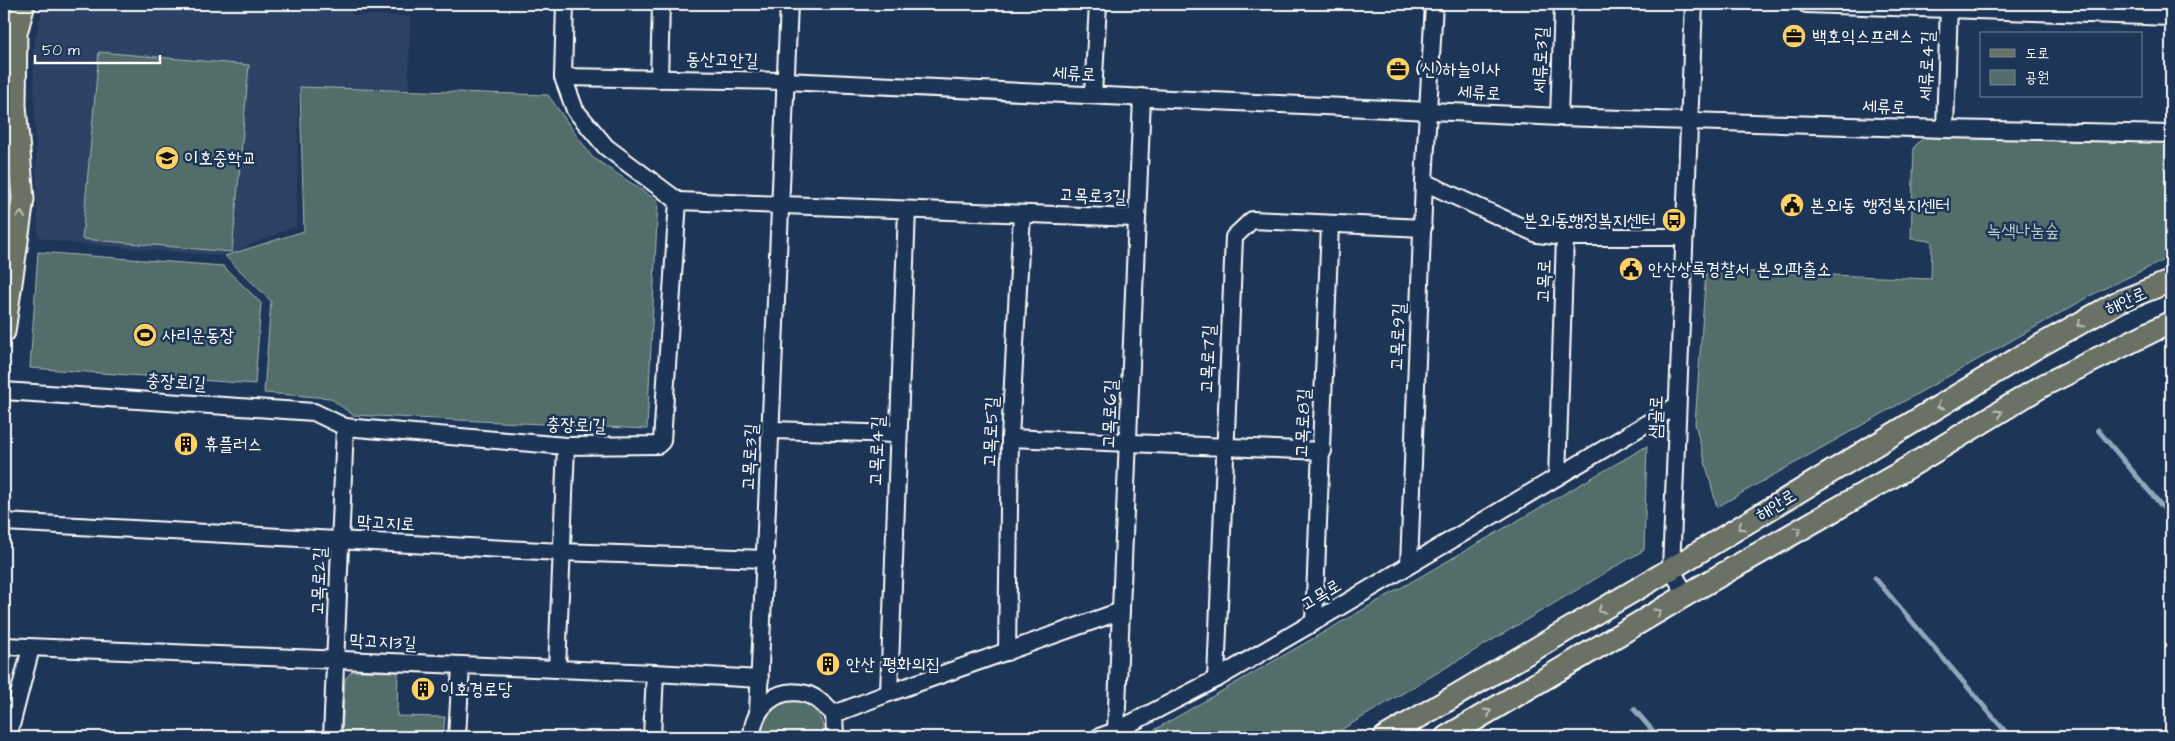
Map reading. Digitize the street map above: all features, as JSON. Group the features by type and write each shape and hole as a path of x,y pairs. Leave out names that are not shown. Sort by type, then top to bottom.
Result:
{"main road":[{"path":"4,332 23,199 15,96 16,33 24,4"},
{"name":"해안로","path":"1385,737 1671,569 2032,350 2118,302 2171,281"},
{"name":"해안로","path":"1446,737 1686,595 1899,473 2044,385 2171,322"}],"street":[{"path":"565,4 563,77 575,110 606,147 678,201 779,205"},
{"path":"659,79 660,4"},
{"name":"고목로3길","path":"752,737 752,725 758,712 760,679 789,4"},
{"path":"1093,95 1098,4"},
{"name":"고목로9길","path":"1409,565 1424,182 1434,4"},
{"name":"세류로3길","path":"1559,117 1564,4"},
{"name":"샘골로","path":"1671,569 1676,406 1694,4"},
{"path":"1806,4 1949,6 2171,17"},
{"name":"세류로4길","path":"1945,129 1949,6"},
{"name":"동산고안길","path":"563,77 785,82"},
{"name":"세류로","path":"785,82 1559,117 2171,134"},
{"name":"고목로6길","path":"1116,731 1142,97"},
{"path":"1424,182 1537,234 1565,237 1683,237"},
{"name":"충장로1길","path":"4,391 314,412 345,427 566,446 658,446 662,441 678,201"},
{"name":"고목로3길","path":"779,205 1136,218"},
{"name":"고목로4길","path":"889,693 907,210"},
{"name":"고목로5길","path":"1007,652 1010,438 1022,214"},
{"name":"고목로7길","path":"1216,679 1234,238 1252,220 1423,228"},
{"name":"고목로8길","path":"1314,622 1323,451 1330,225"},
{"name":"고목로","path":"1557,477 1565,237"},
{"name":"고목로","path":"1099,737 1116,731 1216,679 1676,406"},
{"name":"고목로2길","path":"332,737 345,427"},
{"path":"772,430 898,434"},
{"path":"1010,438 1323,451"},
{"path":"557,669 560,552 566,446"},
{"name":"막고지로","path":"4,522 560,552 766,559"},
{"path":"1671,569 1686,595"},
{"path":"834,714 1121,612"},
{"name":"막고지3길","path":"4,646 760,679"},
{"path":"8,737 31,648"},
{"path":"457,737 461,666"},
{"path":"652,737 655,673"},
{"path":"758,712 767,701 780,694 794,692 808,694 820,701 834,714 835,737"}],"shaded area":[{"name":"이호중학교","path":"43,4 343,4 353,15 410,16 409,89 299,88 296,226 223,256 61,242 38,237 33,51"},
{"path":"355,4 415,4 412,6"}],"green space":[{"path":"99,52 249,65 232,252 82,239"},
{"path":"300,87 548,95 592,157 658,201 647,429 353,415 330,398 264,393 271,301 225,256 304,231"},
{"name":"녹색나눔숲","path":"1925,136 2162,142 2171,149 2171,257 2101,290 1717,507 1695,424 1706,270 1931,279 1932,241 1911,239 1914,147"},
{"name":"사리운동장","path":"38,252 223,266 261,303 255,384 30,368"},
{"path":"1647,446 1644,550 1329,737 1142,737"},
{"path":"352,671 398,672 397,716 445,717 443,737 342,737 345,679"},
{"path":"798,699 809,705 818,714 822,724 822,737 757,737 757,725 776,701"}],"waterway":[{"path":"2098,430 2171,517"},
{"path":"1875,578 2010,737"},
{"path":"1634,709 1658,737"}],"place":[{"name":"백호익스프레스","path":"1794,36"},
{"name":"(신)하늘이사","path":"1398,69"},
{"name":"이호중학교","path":"167,158"},
{"name":"본오1동 행정복지센터","path":"1792,205"},
{"name":"본오1동행정복지센터","path":"1674,220"},
{"name":"안산상록경찰서 본오1파출소","path":"1631,269"},
{"name":"사리운동장","path":"145,335"},
{"name":"휴플러스","path":"186,444"},
{"name":"안산 평화의집","path":"828,664"},
{"name":"이호경로당","path":"423,689"}]}
